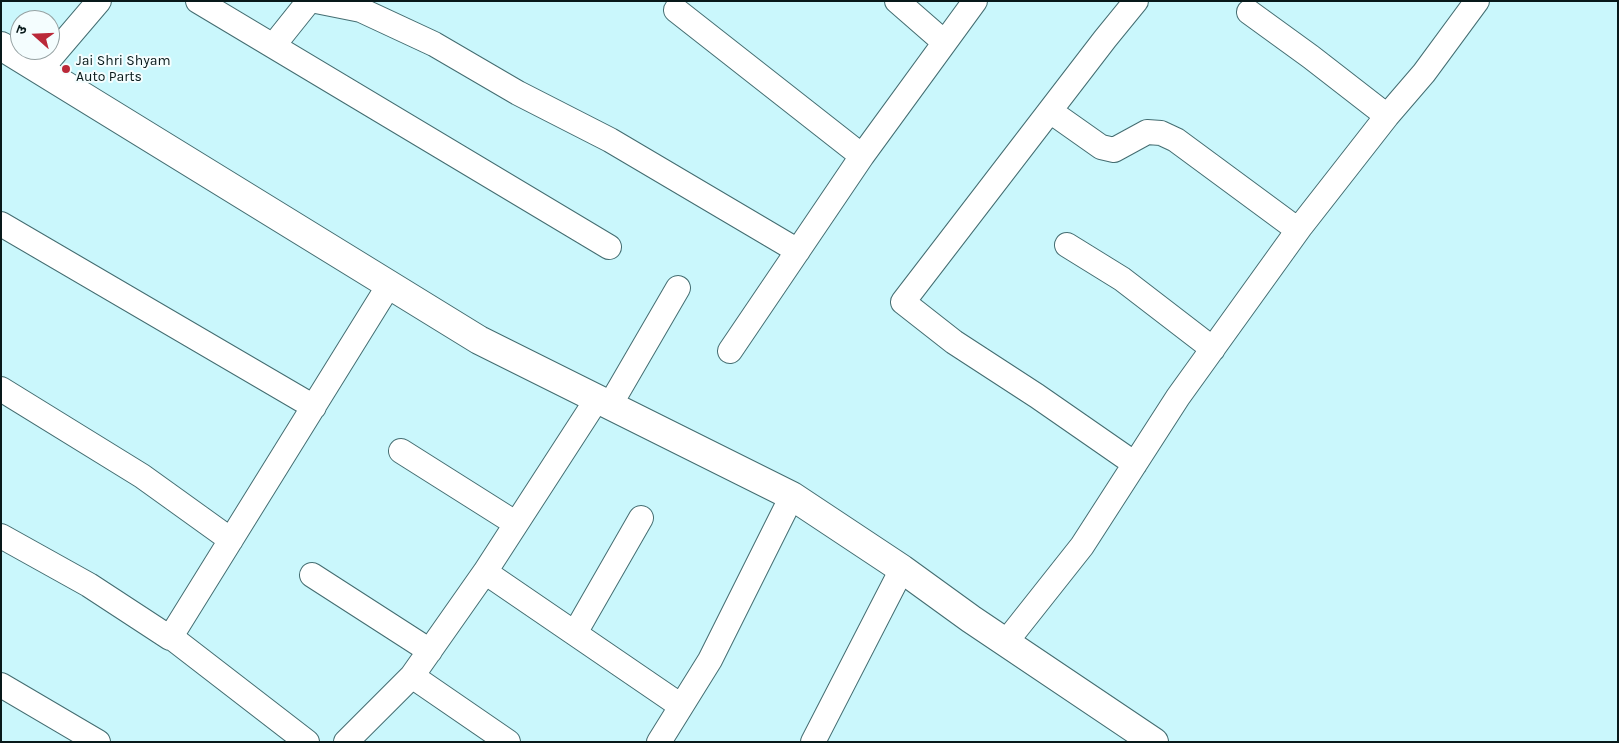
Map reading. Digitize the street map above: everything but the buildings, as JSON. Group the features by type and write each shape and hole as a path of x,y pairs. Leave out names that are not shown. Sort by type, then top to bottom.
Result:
{"street":[{"path":"41,69 99,1"},
{"path":"198,1 609,247"},
{"path":"273,46 309,1"},
{"path":"316,1 361,10 434,44 518,92 610,140 798,251"},
{"path":"897,1 944,42"},
{"path":"730,351 862,156 975,1"},
{"path":"1135,464 954,342 903,302 1136,1"},
{"path":"1006,642 1082,546 1178,397 1298,230 1387,116 1424,73 1477,1"},
{"path":"676,10 862,156"},
{"path":"1249,12 1387,116"},
{"path":"1,46 478,340 792,496 1154,742"},
{"path":"1050,111 1101,147 1114,150 1147,132 1160,134 1176,140 1298,230"},
{"path":"1,224 314,406"},
{"path":"1067,245 1122,279 1213,349"},
{"path":"171,637 389,285"},
{"path":"346,742 412,676 485,572 515,523 603,402 678,288"},
{"path":"1,389 142,476 230,540"},
{"path":"401,451 515,523"},
{"path":"660,742 710,660 792,496"},
{"path":"575,633 642,518"},
{"path":"1,536 89,585 171,637 307,742"},
{"path":"813,742 902,569"},
{"path":"485,572 681,706"},
{"path":"312,575 430,651"},
{"path":"412,676 508,742"},
{"path":"1,685 98,742"}],"place":[{"name":"Jai Shri Shyam Auto Parts","path":"66,69"}]}
